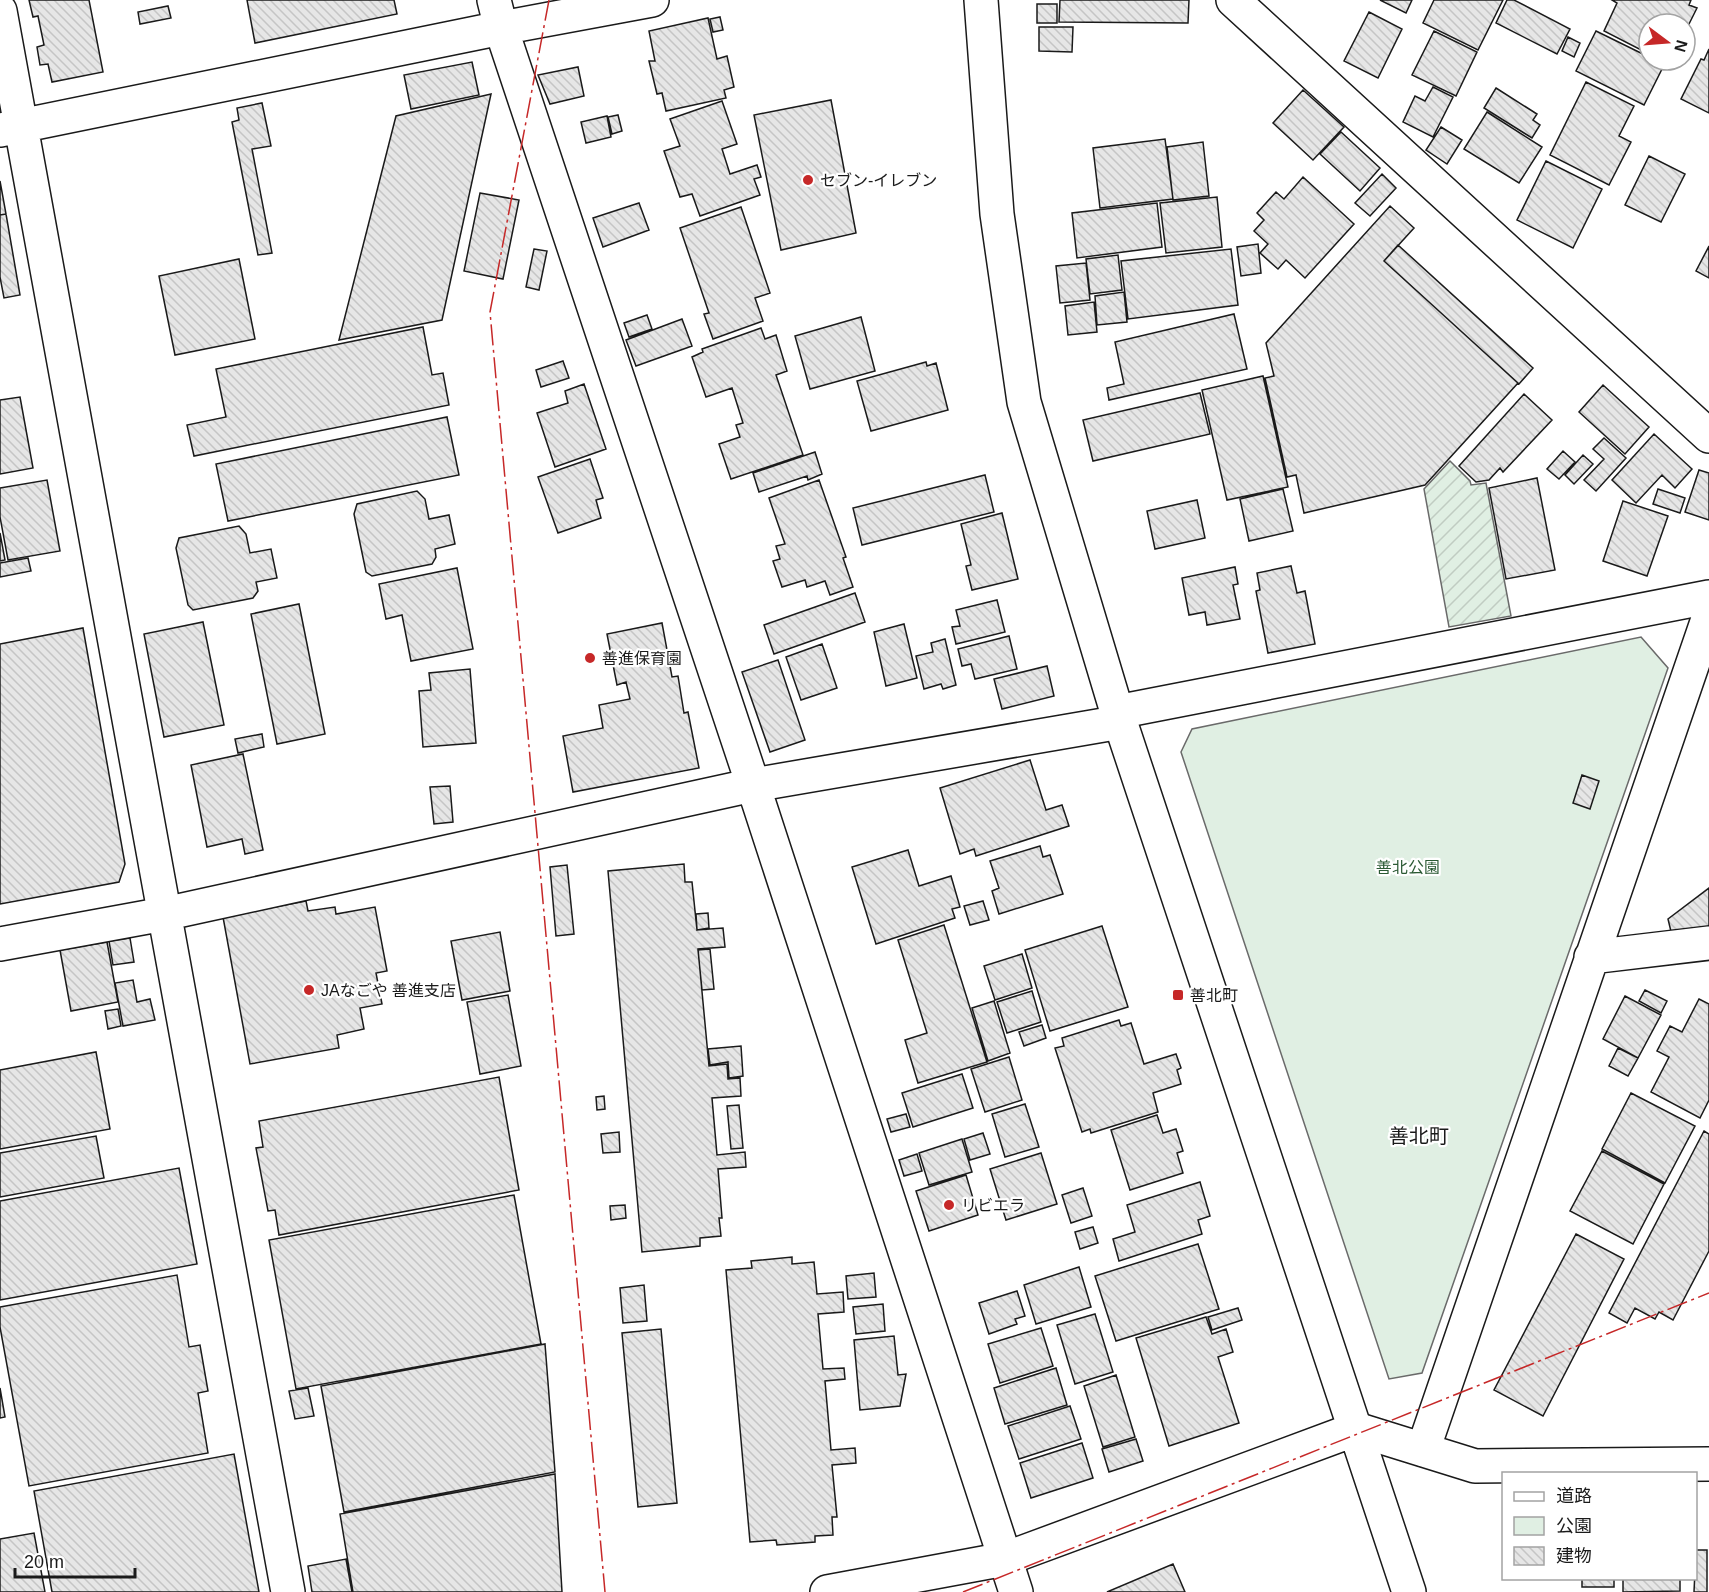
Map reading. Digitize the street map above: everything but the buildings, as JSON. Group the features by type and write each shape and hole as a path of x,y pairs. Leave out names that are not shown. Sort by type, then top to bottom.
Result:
{"street":[{"path":"11,129 497,14 652,0"},
{"path":"981,0 997,214 1024,402 1119,717 1409,1592"},
{"path":"1233,0 1709,436"},
{"path":"0,11 11,129 165,914 288,1592"},
{"path":"497,14 753,785 1016,1592"},
{"path":"0,944 165,914 753,785 1119,717 1709,597"},
{"path":"1423,1450 1709,616"},
{"path":"1591,957 1709,943"},
{"path":"827,1592 1005,1558 1356,1429 1475,1466 1709,1464"}],"green space":[{"path":"1450,461 1470,481 1471,485 1486,483 1511,616 1449,627 1424,489"},
{"name":"善北公園","path":"1641,637 1668,668 1422,1373 1389,1379 1181,752 1192,729"}],"power":[{"path":"549,0 490,312 605,1592"},
{"path":"963,1592 1709,1293"}],"place":[{"name":"セブン-イレブン","path":"808,180"},
{"name":"善進保育園","path":"590,658"},
{"name":"JAなごや 善進支店","path":"309,990"},
{"name":"善北町","path":"1178,995"},
{"name":"リビエラ","path":"949,1205"}],"district":[{"name":"善北町","path":"1419,1136"}]}
